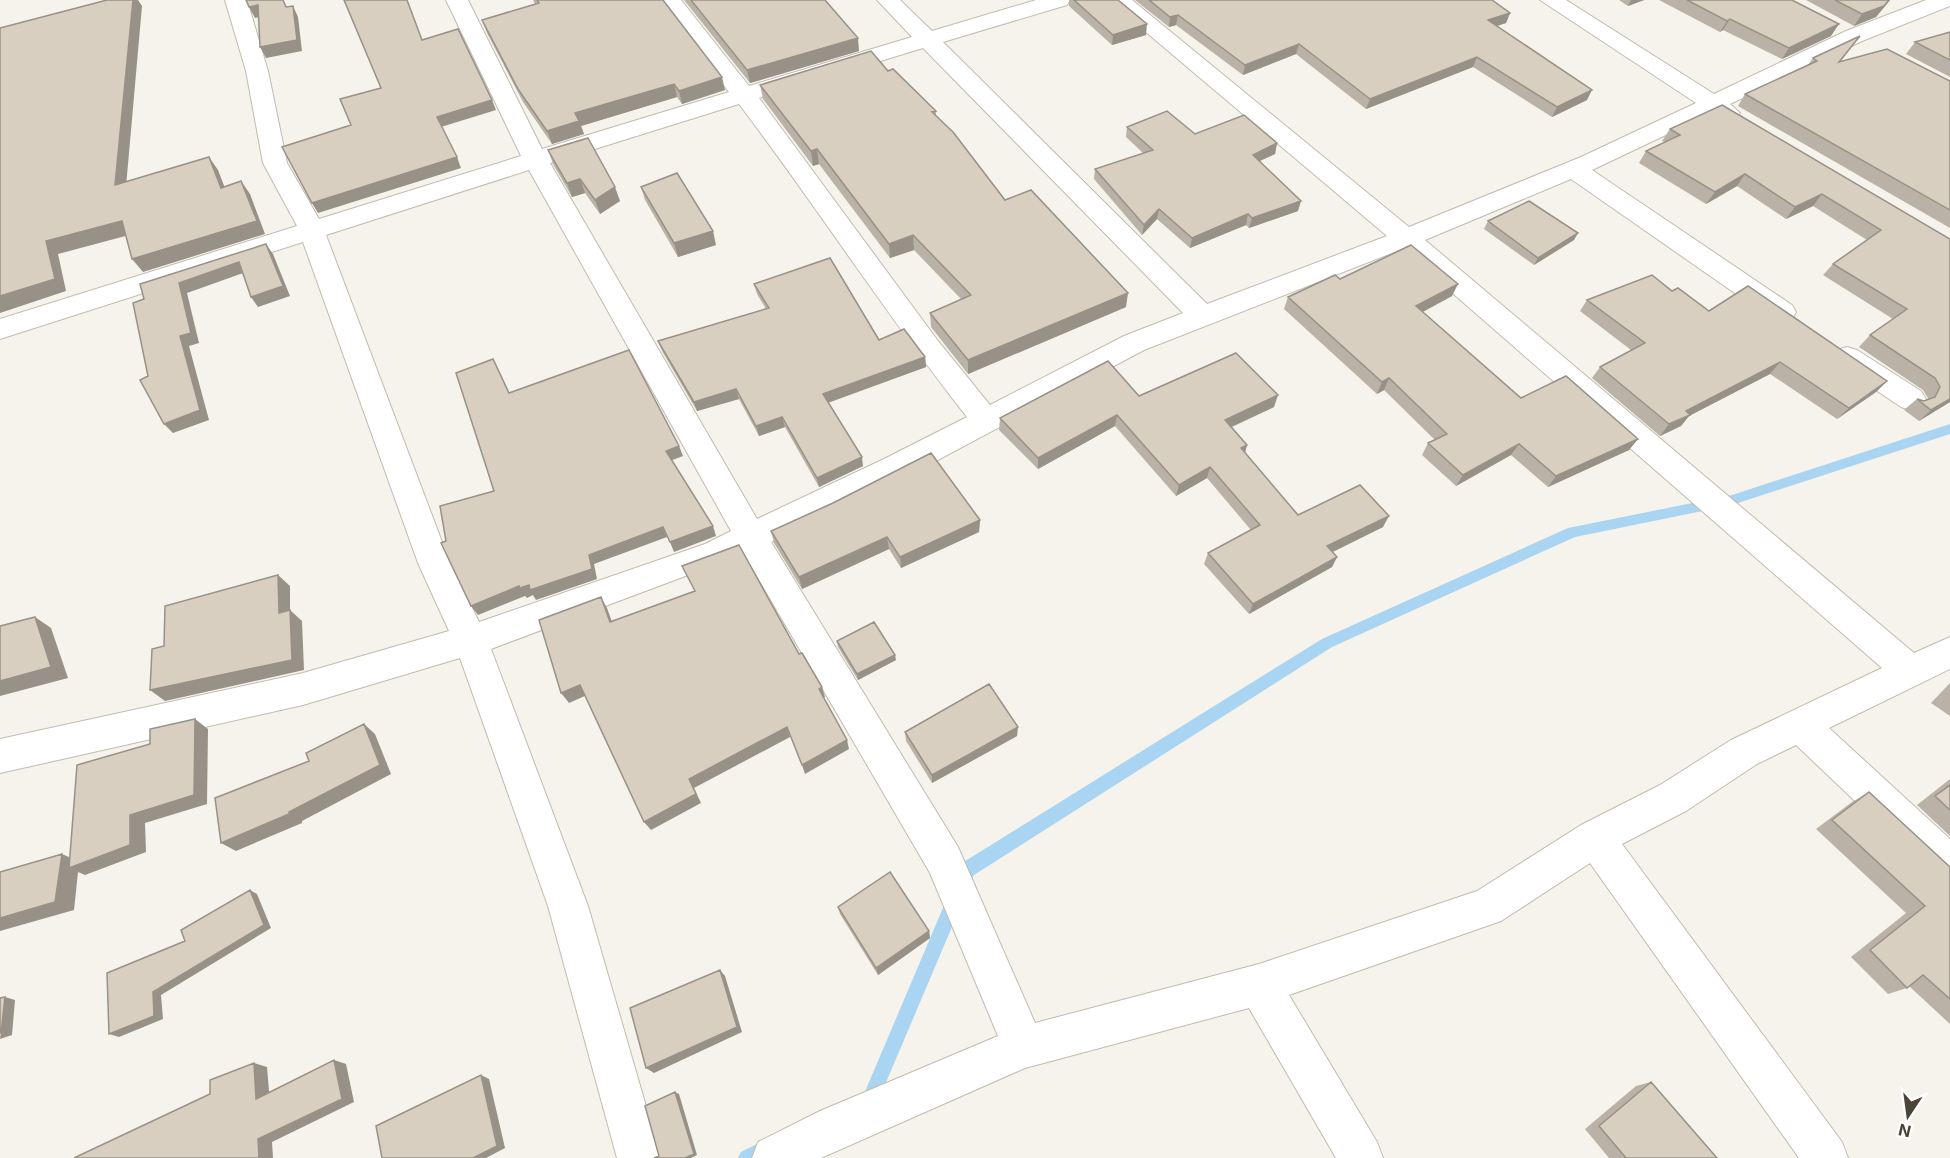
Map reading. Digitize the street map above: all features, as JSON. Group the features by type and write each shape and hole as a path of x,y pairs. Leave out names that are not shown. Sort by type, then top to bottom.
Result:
{"street":[{"path":"236,0 257,71 275,163 311,229 434,562 470,639 568,906 639,1158"},
{"path":"457,0 535,159 750,536 836,676 944,861 1024,1047"},
{"path":"670,0 745,95 928,348 986,420"},
{"path":"888,0 1202,316"},
{"path":"0,329 535,159 1059,0"},
{"path":"1119,0 1406,238 1912,672"},
{"path":"1551,0 1743,121"},
{"path":"0,756 303,689 504,630 716,553 895,468 1134,343 1406,238 1574,169 1854,37 1945,0"},
{"path":"1574,169 1911,399"},
{"path":"774,1158 836,1127 1024,1047 1259,985 1487,907 1594,838 1673,798 1744,752 1950,652"},
{"path":"1800,725 1950,865"},
{"path":"1594,838 1826,1158"},
{"path":"1259,985 1361,1158"}],"building":[{"path":"107,0 133,0 115,185 209,157 221,188 241,181 257,221 132,259 122,221 46,241 55,279 0,296 0,28"},
{"path":"246,0 283,0 286,7 293,6 297,40 260,47 258,5 249,7"},
{"path":"344,0 407,0 422,40 458,29 492,100 437,117 457,157 312,203 282,147 351,125 340,99 381,88"},
{"path":"537,0 663,0 722,77 679,91 674,84 575,113 579,121 547,131 518,89 482,20 539,3"},
{"path":"691,0 825,0 858,38 747,70"},
{"path":"1074,0 1118,0 1147,24 1113,35"},
{"path":"1149,0 1492,0 1510,13 1488,20 1592,90 1557,107 1477,57 1370,99 1299,44 1245,65 1178,15 1170,17"},
{"path":"1687,0 1792,0 1839,24 1789,48 1730,19 1727,21"},
{"path":"1835,0 1889,0 1884,6 1862,14"},
{"path":"1950,32 1950,60 1915,42"},
{"path":"1860,36 1839,62 1887,49 1950,81 1950,210 1745,94 1817,61 1813,58"},
{"path":"871,51 888,71 893,69 936,111 932,112 953,132 1005,200 1031,190 1128,293 968,360 930,313 971,295 913,235 889,244 817,149 811,151 760,85"},
{"path":"1722,105 1950,239 1950,399 1931,410 1917,399 1924,401 1935,397 1940,387 1935,378 1870,335 1907,309 1833,264 1881,230 1822,194 1795,207 1745,174 1715,192 1646,151 1680,135 1670,129"},
{"path":"1167,111 1195,134 1244,115 1277,143 1253,155 1301,201 1252,218 1248,214 1192,238 1159,209 1144,225 1095,169 1153,150 1127,127"},
{"path":"588,138 615,187 595,200 580,179 567,183 548,150"},
{"path":"677,173 713,231 674,243 641,187"},
{"path":"1529,201 1578,233 1538,258 1488,221"},
{"path":"266,244 283,286 251,297 239,262 179,283 191,333 180,336 200,410 164,424 140,380 148,376 133,303 144,299 140,284"},
{"path":"1411,245 1458,284 1416,306 1521,398 1566,376 1638,439 1556,476 1519,444 1463,475 1428,443 1447,434 1389,378 1382,382 1288,297 1335,275 1340,279"},
{"path":"830,258 879,340 904,329 925,357 823,394 862,457 817,478 782,417 756,426 736,389 694,402 658,341 769,308 754,284"},
{"path":"1652,275 1672,291 1678,288 1709,311 1748,286 1887,381 1849,408 1780,362 1686,411 1690,415 1669,424 1600,367 1645,343 1587,300"},
{"path":"629,350 679,446 666,451 713,526 670,542 663,527 589,555 592,569 530,590 529,585 520,588 519,586 471,606 441,543 446,541 440,506 494,491 456,373 493,359 509,393"},
{"path":"1236,353 1278,395 1225,420 1247,445 1241,448 1298,515 1360,485 1389,516 1327,546 1337,557 1253,604 1208,553 1260,525 1210,467 1179,485 1117,415 1038,458 1000,418 1108,361 1139,396"},
{"path":"931,453 980,520 900,557 887,537 799,577 771,531 833,503"},
{"path":"739,545 799,654 802,653 822,687 819,689 847,740 802,765 787,727 689,779 696,794 644,822 580,685 561,693 539,620 601,597 610,622 695,591 682,566"},
{"path":"278,575 279,613 290,610 292,660 150,690 152,649 164,646 165,606"},
{"path":"35,617 51,667 0,681 0,626"},
{"path":"874,622 895,655 857,674 837,641"},
{"path":"989,684 1018,727 932,775 905,732"},
{"path":"195,719 194,795 130,815 130,845 69,868 77,765 150,744 150,729"},
{"path":"364,724 380,765 289,814 221,843 215,798 309,761 306,753"},
{"path":"1950,785 1950,810 1935,796"},
{"path":"1869,792 1950,867 1950,999 1923,975 1907,988 1870,950 1925,906 1832,820"},
{"path":"62,854 55,902 0,918 0,872"},
{"path":"890,872 929,931 876,968 838,907"},
{"path":"250,890 264,925 153,992 154,1016 109,1034 107,973 185,941 181,930"},
{"path":"720,970 737,1027 646,1068 630,1008"},
{"path":"5,997 1,1033 0,1033 0,998"},
{"path":"334,1060 342,1099 258,1139 259,1158 74,1158 210,1094 210,1080 254,1063 256,1099"},
{"path":"481,1075 497,1146 473,1158 382,1158 376,1126"},
{"path":"1651,1082 1717,1158 1626,1158 1599,1126"},
{"path":"675,1092 694,1154 685,1158 654,1158 659,1156 645,1106"}],"waterway":[{"path":"865,1102 870,1100 968,869 1327,643 1573,532 1732,500 1950,429"},
{"path":"747,1158 769,1147"}]}
